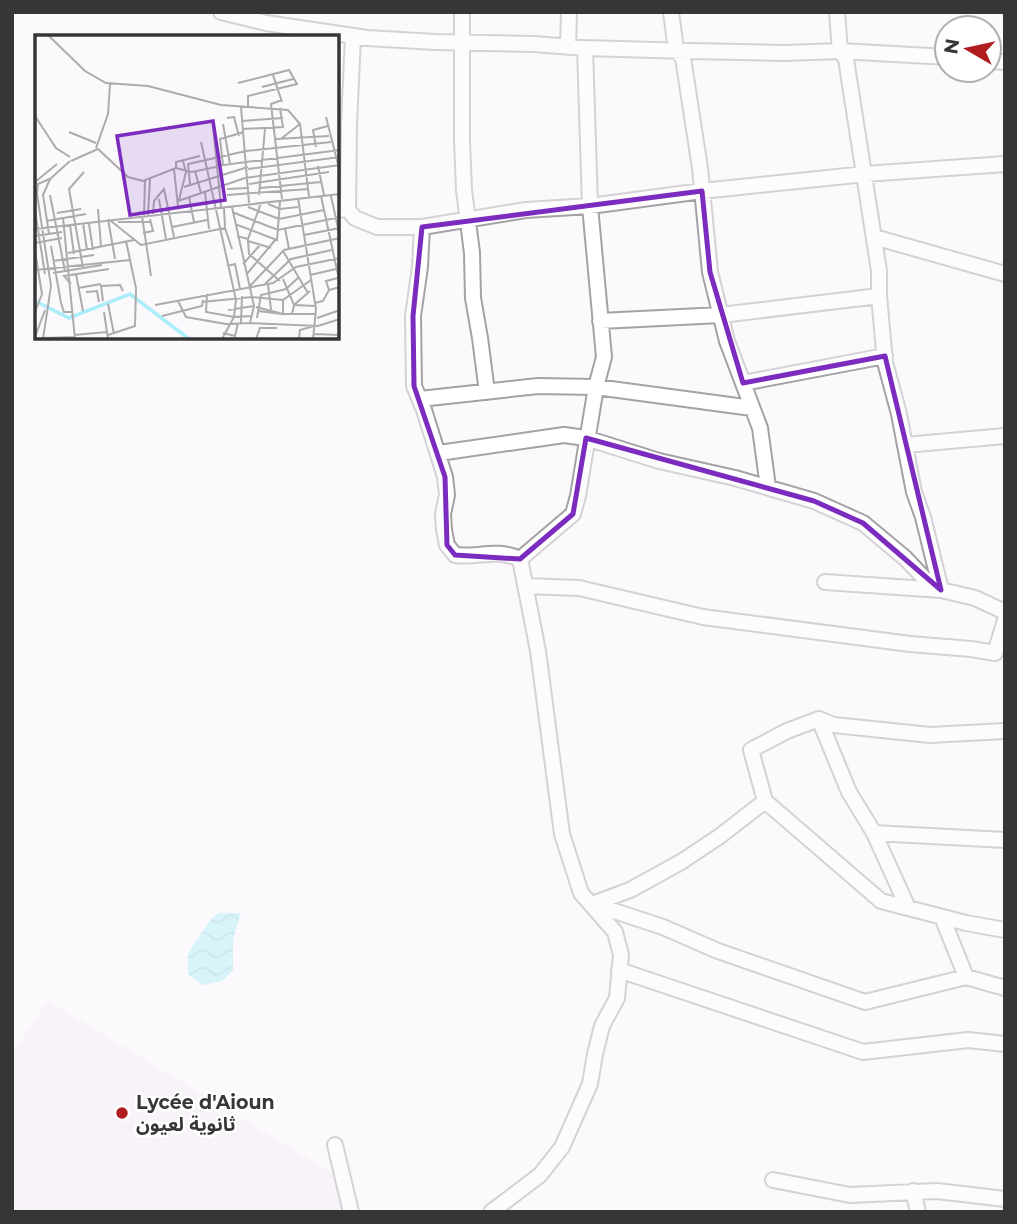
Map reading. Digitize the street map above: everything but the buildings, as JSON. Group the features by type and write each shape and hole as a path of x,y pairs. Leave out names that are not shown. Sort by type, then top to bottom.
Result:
{"street":[{"path":"221,12 266,23 283,19 353,36 461,43 676,50 841,51 933,56"},
{"path":"462,12 464,190 472,253 473,298 486,392"},
{"path":"568,47 569,12"},
{"path":"671,12 676,50 683,58 700,168 710,272 727,341 760,428 768,487"},
{"path":"837,12 841,51 846,59 879,271 885,356 914,492 941,590"},
{"path":"353,36 343,209 355,218 377,227 422,227 526,210 590,206 865,174 1005,164"},
{"path":"520,559 573,514 604,357 590,206 585,47"},
{"path":"422,227 413,316 414,386 445,477 447,495 443,513 447,545 455,555 469,557 499,553 520,559"},
{"path":"874,237 1005,274"},
{"path":"600,321 721,316 879,296"},
{"path":"743,383 885,356"},
{"path":"420,400 538,386 596,387 752,408"},
{"path":"439,453 564,435 586,438 659,461 768,487 814,501 863,523 905,558 927,581 941,590"},
{"path":"905,445 1005,436"},
{"path":"491,1212 540,1175 562,1147 590,1084 602,1026 617,998 621,955 615,932 581,893 562,834 538,651 520,559"},
{"path":"825,582 941,590 975,598 1005,612"},
{"path":"525,586 579,588 703,617 995,653 1005,620"},
{"path":"1005,730 930,735 834,725 819,719 787,731 751,750 765,801 881,901 1005,930"},
{"path":"819,719 849,792 874,834 908,908"},
{"path":"592,904 630,890 681,862 765,801"},
{"path":"874,834 1005,840"},
{"path":"592,904 663,927 718,951 865,1002 966,977 1005,988"},
{"path":"942,917 966,977"},
{"path":"619,970 863,1052 968,1040 1005,1044"},
{"path":"335,1145 351,1212"},
{"path":"773,1180 850,1195 937,1191 1005,1199"},
{"path":"913,1191 918,1212"}],"highlighted area":[{"path":"702,191 710,272 743,383 885,356 941,590 863,523 814,501 586,438 573,514 520,559 455,555 447,545 445,477 414,386 413,316 422,227"}],"shaded area":[{"name":"Lycée d'Aioun ثانوية لعيون","path":"48,1001 332,1173 344,1196 346,1212 12,1212 12,1053"}],"water":[{"path":"218,913 241,913 233,939 233,970 222,981 202,985 188,974 188,953"}],"place":[{"name":"Lycée d'Aioun ثانوية لعيون","path":"122,1113"}]}
